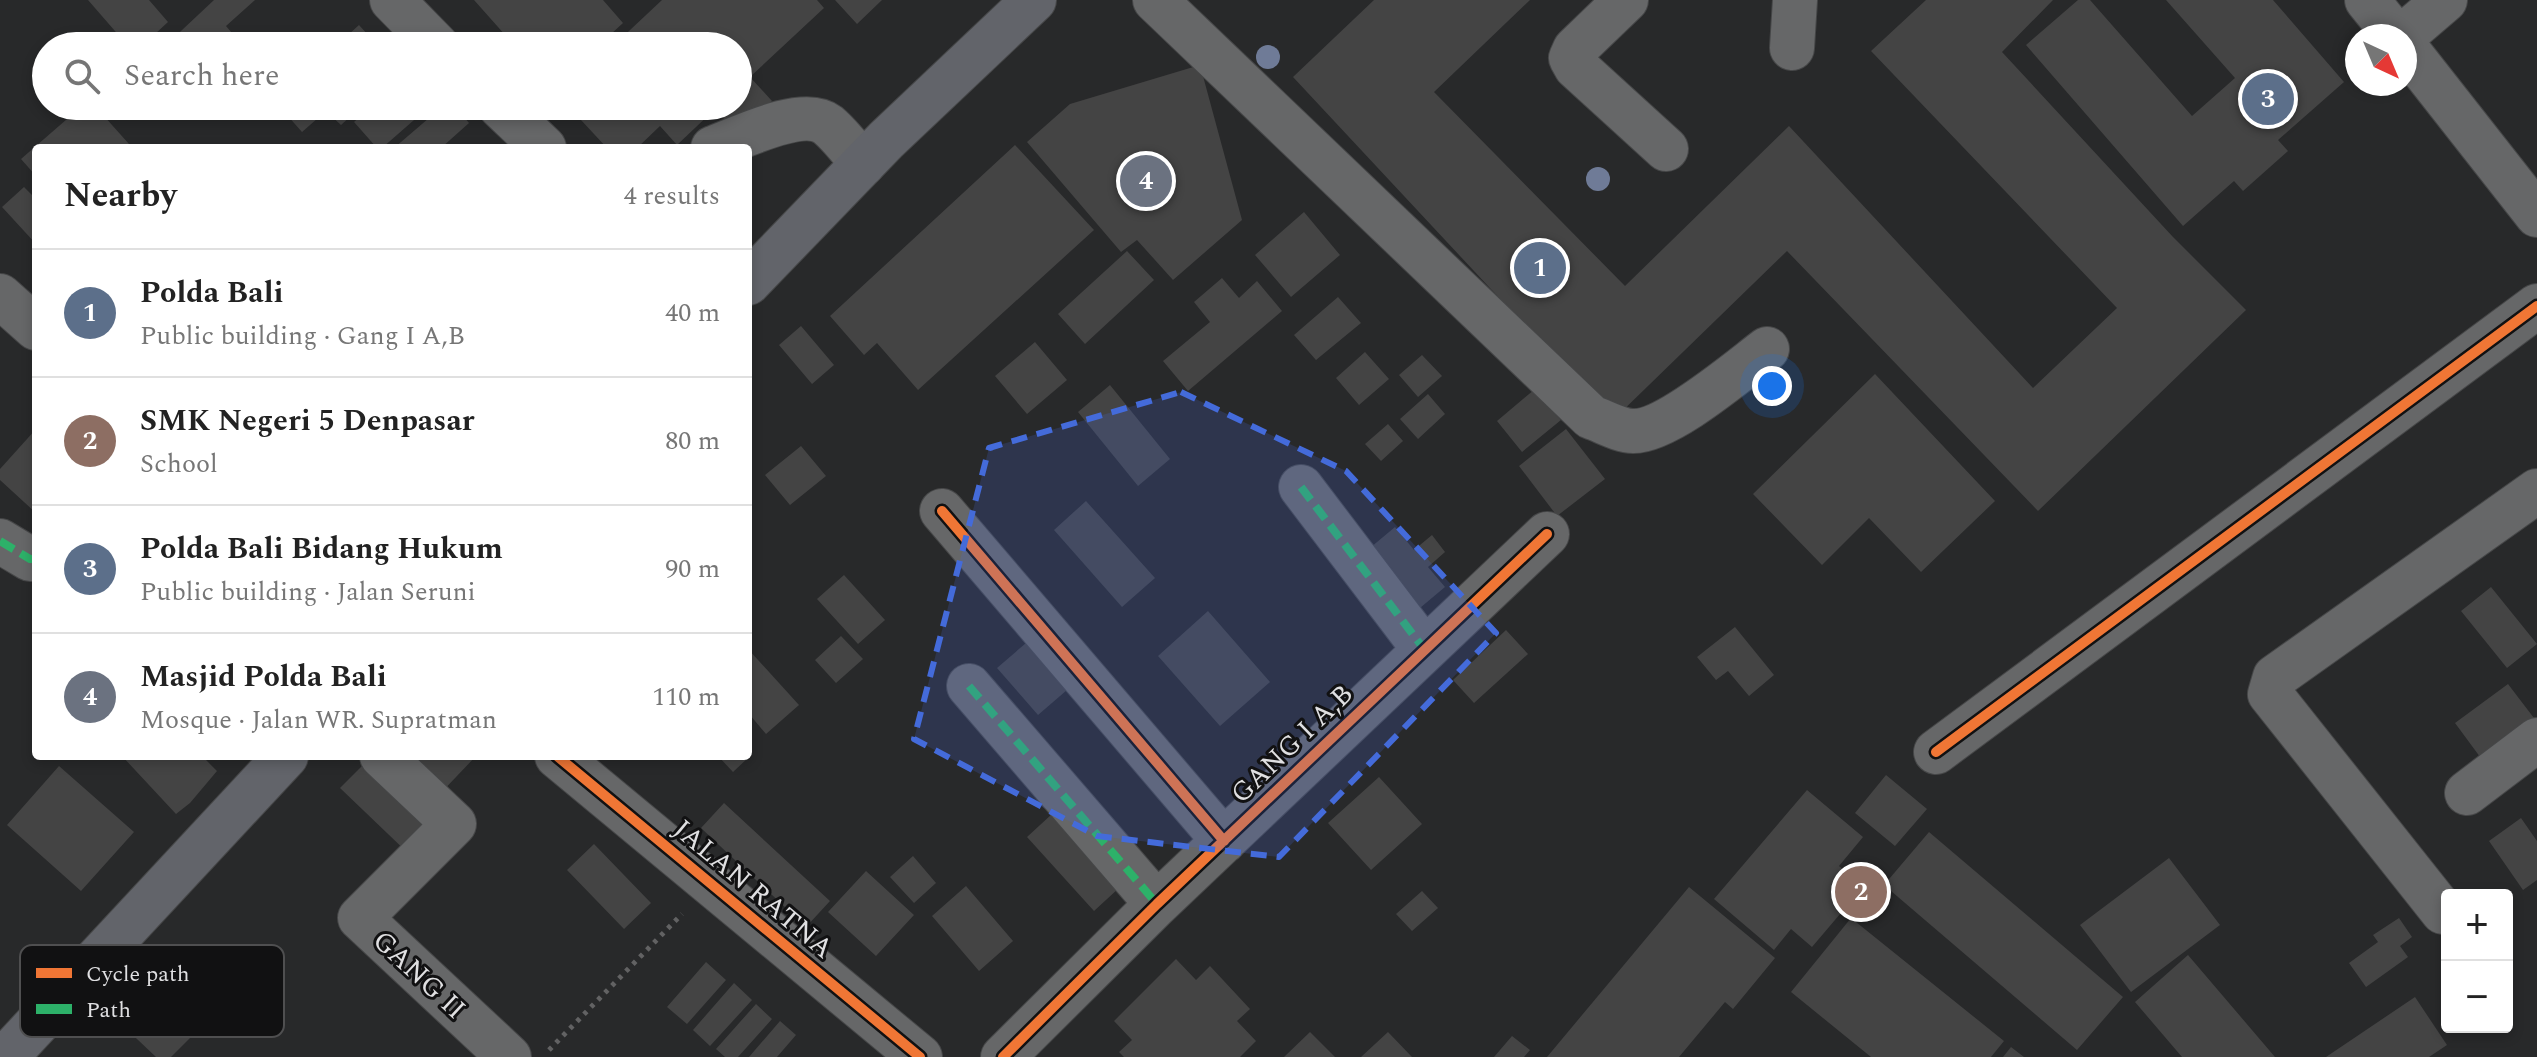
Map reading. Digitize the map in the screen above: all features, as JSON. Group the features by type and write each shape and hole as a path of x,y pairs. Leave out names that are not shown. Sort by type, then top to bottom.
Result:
{"main road":[{"path":"752,279 863,164 1034,0"},
{"path":"110,945 282,760"},
{"path":"10,1052 24,1037"}],"street":[{"path":"392,0 423,32"},
{"path":"1155,0 1591,417 1633,431 1660,424 1696,402 1767,349"},
{"path":"1626,0 1575,49 1571,58 1576,67 1666,149"},
{"path":"1792,48 1795,0"},
{"path":"2367,0 2386,24"},
{"path":"2417,24 2445,0"},
{"path":"2417,62 2537,215"},
{"path":"724,144 790,120 809,118 827,123 863,164"},
{"path":"515,120 540,144"},
{"path":"0,296 32,324"},
{"path":"1936,752 2537,306"},
{"path":"1301,487 1424,649"},
{"path":"2441,909 2270,694 2271,685 2275,677 2537,491"},
{"path":"942,511 1224,841"},
{"name":"GANG I A,B","path":"1003,1057 1157,904 1547,534"},
{"path":"0,541 32,559"},
{"path":"969,686 1157,904"},
{"path":"2467,793 2537,740"},
{"name":"GANG II","path":"386,760 454,824 360,918 509,1057"},
{"name":"JALAN RATNA","path":"562,760 920,1057"}],"path":[{"path":"542,1057 710,884"}],"highlighted area":[{"path":"1181,392 1346,471 1496,633 1279,857 1097,836 914,739 989,448"}],"building":[{"path":"88,0 149,0 168,22 157,32 116,32"},
{"path":"214,0 255,0 226,26 231,32 180,32"},
{"path":"474,0 603,0 623,23 613,32 503,32"},
{"path":"662,0 817,0 824,8 752,75 752,32 628,32"},
{"path":"835,0 882,0 857,24"},
{"path":"1374,0 1530,0 1434,92 1625,286 1789,126 2033,388 2117,308 1871,51 1926,0 2053,0 2002,52 2173,237 2246,310 2038,511 1787,251 1613,420 1293,77"},
{"path":"2078,0 2090,0 2192,116 2235,78 2166,0 2273,0 2344,82 2278,140 2288,151 2243,191 2234,181 2183,226 2026,45"},
{"path":"359,25 365,32 351,32"},
{"path":"1200,65 1242,220 1173,280 1137,240 1121,252 1027,142 1070,104"},
{"path":"752,79 772,101 752,119"},
{"path":"66,120 108,120 129,144 38,144"},
{"path":"291,120 316,120 302,132"},
{"path":"414,120 387,144 373,144 354,122"},
{"path":"427,120 467,120 469,123 445,144 399,144"},
{"path":"581,120 703,120 678,144 660,126 641,144 603,144"},
{"path":"725,120 751,120 737,133"},
{"path":"1015,145 1094,230 918,390 877,343 864,355 830,316"},
{"path":"32,149 32,171 21,159"},
{"path":"24,187 32,195 32,240 2,207"},
{"path":"1304,212 1340,255 1291,297 1255,255"},
{"path":"1127,251 1154,280 1085,344 1058,314"},
{"path":"1222,278 1239,298 1257,281 1282,311 1188,391 1163,361 1210,322 1194,302"},
{"path":"1338,297 1361,323 1316,360 1294,335"},
{"path":"801,326 834,365 812,384 779,345"},
{"path":"1035,342 1067,380 1027,414 995,376"},
{"path":"1365,352 1389,379 1359,405 1336,378"},
{"path":"1422,355 1442,376 1418,397 1399,375"},
{"path":"1875,374 1995,501 1921,572 1869,518 1822,565 1753,494"},
{"path":"1110,385 1170,459 1138,486 1078,412"},
{"path":"1535,389 1561,420 1522,452 1497,421"},
{"path":"1428,394 1445,414 1418,439 1400,419"},
{"path":"1388,424 1403,441 1381,461 1365,444"},
{"path":"1566,429 1605,479 1557,516 1519,466"},
{"path":"32,433 32,509 0,480 0,469"},
{"path":"801,446 826,476 790,505 765,475"},
{"path":"1086,501 1155,578 1122,607 1054,530"},
{"path":"1395,527 1414,550 1432,535 1445,552 1428,567 1445,587 1408,618 1358,558"},
{"path":"844,575 885,620 858,644 817,599"},
{"path":"2491,587 2537,644 2507,668 2461,611"},
{"path":"1208,611 1270,682 1220,726 1158,656"},
{"path":"1735,627 1774,675 1749,696 1728,671 1716,680 1697,657"},
{"path":"1506,630 1528,654 1474,703 1453,680"},
{"path":"841,636 863,659 836,683 815,660"},
{"path":"1026,643 1067,690 1038,715 997,668"},
{"path":"752,653 799,705 766,734 752,717"},
{"path":"2508,684 2537,722 2486,765 2455,723"},
{"path":"126,760 206,760 217,771 190,803 176,814"},
{"path":"368,760 376,760 443,822 411,856 340,788"},
{"path":"398,760 472,760 437,797"},
{"path":"722,760 746,760 733,772"},
{"path":"59,766 134,832 81,891 7,825"},
{"path":"1886,775 1927,809 1895,846 1855,813"},
{"path":"1379,777 1422,824 1371,870 1328,823"},
{"path":"1807,790 1863,837 1839,866 1863,887 1812,947 1791,929 1774,950 1714,899"},
{"path":"724,803 830,901 806,927 701,828"},
{"path":"1052,814 1119,888 1094,911 1027,837"},
{"path":"2521,818 2537,841 2537,880 2523,890 2489,841"},
{"path":"1929,832 2123,997 2077,1050 1884,885"},
{"path":"594,844 651,903 624,929 567,870"},
{"path":"913,856 936,883 914,903 890,877"},
{"path":"2169,858 2220,925 2131,992 2080,925"},
{"path":"866,871 914,915 876,956 828,912"},
{"path":"966,886 1013,941 979,971 932,916"},
{"path":"1689,887 1775,958 1733,1009 1725,1002 1679,1057 1547,1057"},
{"path":"1422,891 1438,908 1412,931 1396,914"},
{"path":"1851,918 2004,1041 1991,1057 1871,1057 1791,992"},
{"path":"2399,918 2412,937 2400,946 2408,957 2366,987 2349,963 2378,942 2373,935"},
{"path":"2188,955 2275,1057 2182,1057 2135,1002"},
{"path":"1176,959 1196,980 1210,966 1250,1009 1237,1021 1256,1041 1240,1057 1124,1057 1119,1052 1132,1040 1114,1021"},
{"path":"706,962 726,980 687,1024 667,1007"},
{"path":"734,983 752,1000 710,1046 693,1030"},
{"path":"2415,997 2447,1045 2429,1057 2326,1057"},
{"path":"756,1004 772,1019 738,1057 725,1057 716,1049"},
{"path":"780,1021 796,1035 777,1057 749,1057"},
{"path":"1310,1032 1335,1057 1284,1057"},
{"path":"1388,1032 1412,1057 1361,1057"},
{"path":"1512,1036 1530,1050 1524,1057 1494,1057"},
{"path":"135,1037 191,1037 171,1057 156,1057"},
{"path":"2011,1047 2024,1057 2003,1057"}],"marked path":[{"path":"1301,487 1424,649"},
{"path":"0,541 32,559"},
{"path":"969,686 1157,904"}],"cycle path":[{"path":"1936,752 2537,306"},
{"path":"942,511 1224,841"},
{"path":"1003,1057 1157,904 1547,534"},
{"path":"562,760 920,1057"}],"place":[{"name":"Polda Bali Bidang Hukum","path":"2268,99"},
{"name":"Masjid Polda Bali","path":"1146,181"},
{"name":"Polda Bali","path":"1540,268"},
{"name":"SMK Negeri 5 Denpasar","path":"1861,892"}]}
